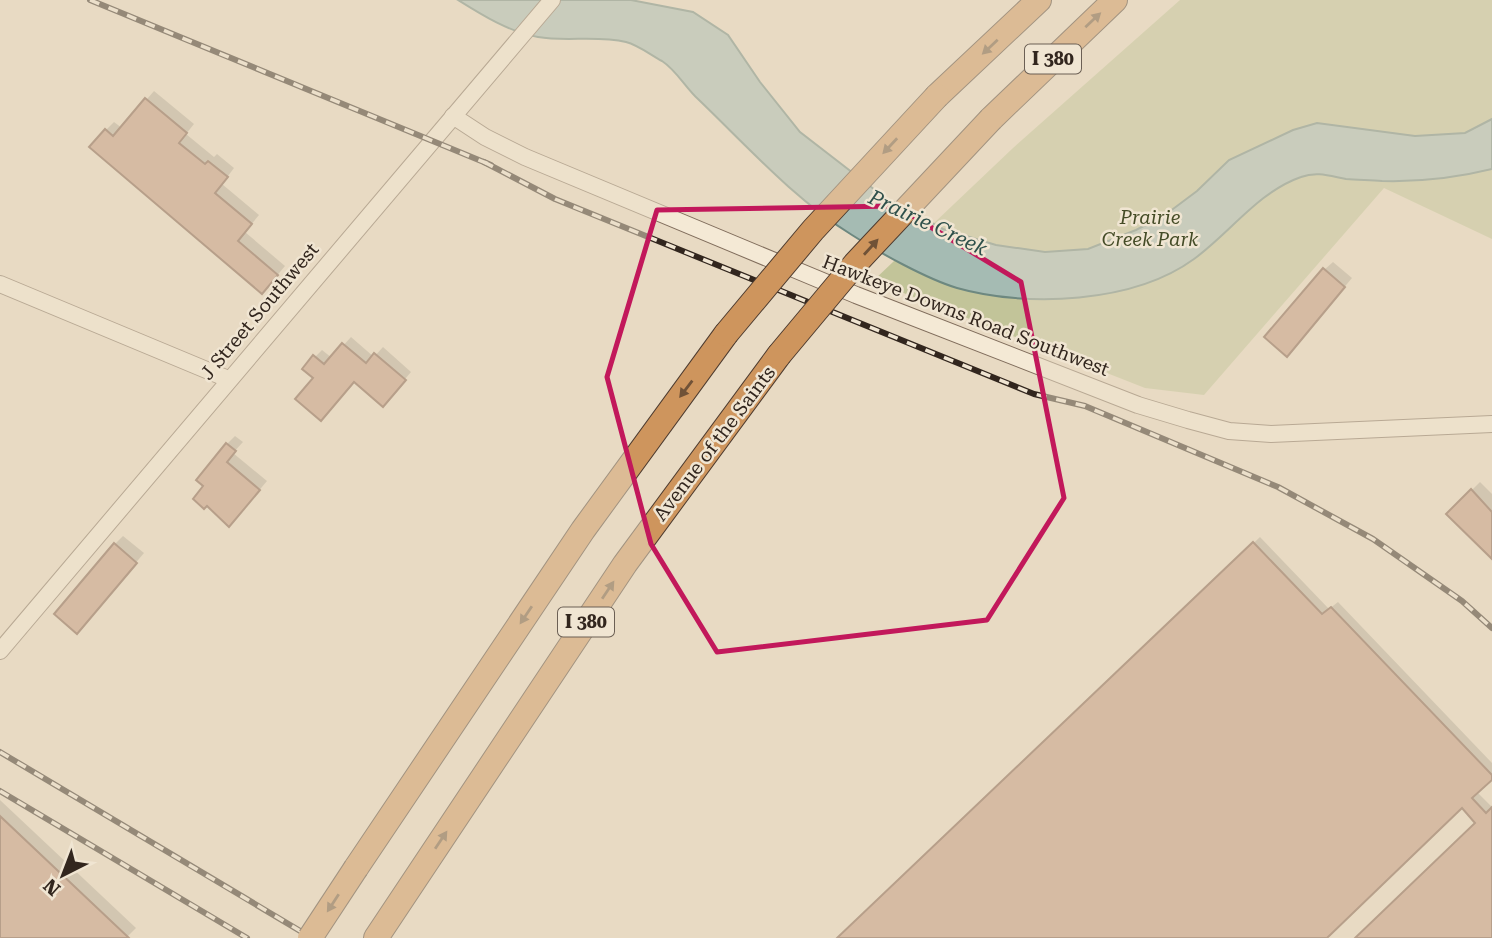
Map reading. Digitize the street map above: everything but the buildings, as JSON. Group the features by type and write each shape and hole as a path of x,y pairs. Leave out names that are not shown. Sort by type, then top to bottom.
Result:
{"highway":[{"name":"I 380","path":"310,938 583,530 726,334 813,230 937,96 1039,0"},
{"name":"Avenue of the Saints","path":"376,938 625,564 779,355 855,264 991,118 1115,0"}],"street":[{"name":"J Street Southwest","path":"0,651 552,0"},
{"name":"Hawkeye Downs Road Southwest","path":"453,116 485,137 526,157 856,295 1138,405 1188,420 1229,431 1271,434 1492,424"},
{"path":"0,284 228,379"}],"highlighted area":[{"path":"896,206 1021,282 1064,498 987,620 717,652 651,544 607,377 657,210"}],"green space":[{"name":"Prairie Creek Park","path":"1180,0 1492,0 1492,239 1384,188 1204,395 1145,388 873,281 1013,148"}],"water":[{"name":"Prairie Creek","path":"458,0 631,0 693,12 728,35 760,82 800,132 884,197 943,229 996,245 1045,252 1088,249 1165,215 1197,191 1229,160 1293,130 1317,123 1415,136 1465,133 1492,119 1492,169 1409,181 1355,180 1307,175 1271,192 1194,259 1169,274 1142,285 1079,298 1015,298 985,294 957,288 917,272 831,221 772,171 667,65 640,48 615,40 527,35 496,22"}],"railway":[{"path":"90,0 491,165"},
{"path":"484,162 555,199 1034,394 1085,406 1278,487 1373,539 1462,601 1492,628"},
{"path":"0,752 312,938"},
{"path":"0,791 247,938"}]}
